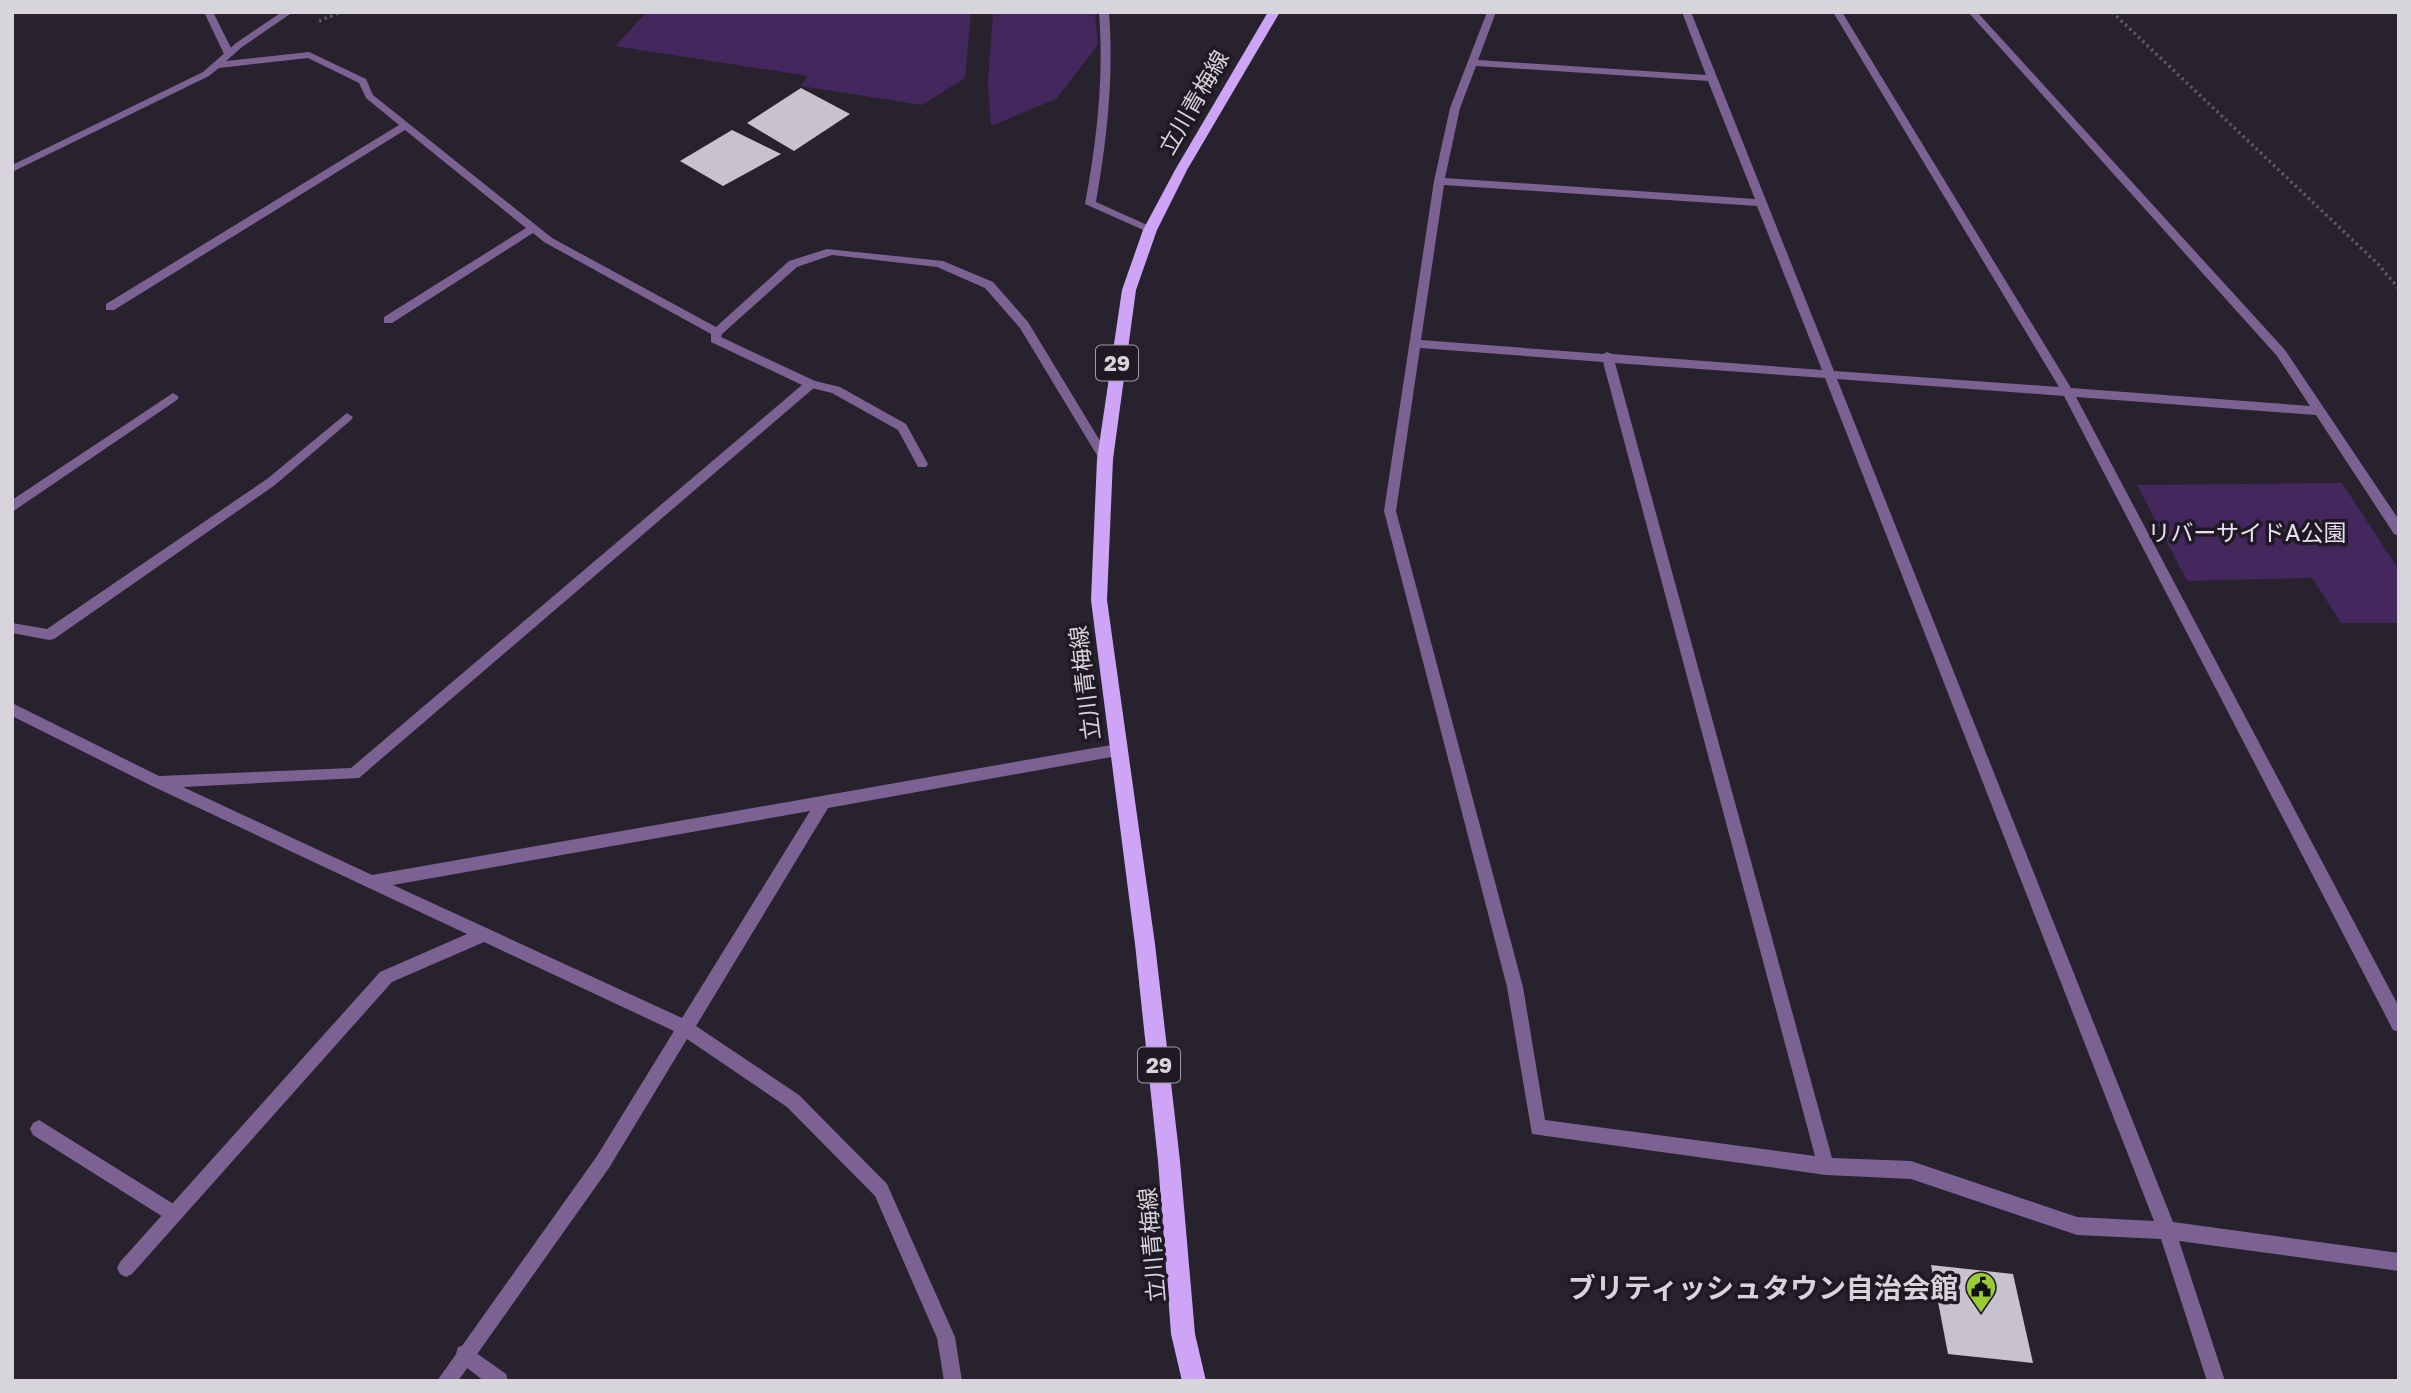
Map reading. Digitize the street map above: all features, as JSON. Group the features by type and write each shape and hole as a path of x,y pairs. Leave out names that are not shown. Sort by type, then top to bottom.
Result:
{"main road":[{"name":"立川青梅線","path":"1194,1381 1183,1334 1169,1161 1147,957 1117,750 1099,600 1105,459 1129,290 1150,230 1181,170 1274,12"}],"street":[{"path":"208,12 229,54"},
{"path":"12,169 206,74 229,54 289,12"},
{"path":"1104,12 1107,40 1104,125 1090,204 1150,230"},
{"path":"1492,12 1455,107 1439,181 1417,344 1390,511 1515,987 1538,1128 1826,1166 1911,1170 2077,1226 2167,1230 2399,1262"},
{"path":"1686,12 2167,1230 2216,1381"},
{"path":"1837,12 2068,393 2399,1024"},
{"path":"1972,12 2281,353 2399,531"},
{"path":"217,65 309,55 363,81 369,96 404,127 533,228 605,273 717,332"},
{"path":"1473,63 1713,78"},
{"path":"110,307 404,127"},
{"path":"1439,181 1760,203"},
{"path":"388,320 533,228"},
{"path":"922,464 902,427 836,390 811,384 715,339 717,332 793,264 831,251 939,264 989,285 1024,325 1062,392 1105,459"},
{"path":"1417,344 2320,411"},
{"path":"1607,356 1826,1166"},
{"path":"157,782 354,774 811,384"},
{"path":"12,507 173,397"},
{"path":"12,628 49,635 271,482 347,417"},
{"path":"12,709 157,782 683,1027 793,1101 881,1190 946,1337 953,1381"},
{"path":"371,882 1117,750"},
{"path":"446,1381 603,1162 683,1027 823,803"},
{"path":"126,1268 386,976 483,935"},
{"path":"39,1129 174,1214"},
{"path":"465,1354 499,1381"}],"path":[{"path":"2112,12 2378,264 2399,289"}],"green space":[{"path":"647,12 971,12 965,78 922,105 801,86 808,76 615,46"},
{"path":"993,12 1095,12 1098,45 1056,99 991,126 988,83"},
{"name":"リバーサイドA公園","path":"2342,483 2399,570 2399,623 2341,623 2312,578 2187,581 2137,485"}],"building":[{"path":"801,88 850,114 794,151 747,123"},
{"path":"732,130 781,154 723,186 680,161"},
{"name":"ブリティッシュタウン自治会館","path":"1931,1265 2013,1274 2033,1363 1948,1354"}],"place":[{"name":"ブリティッシュタウン自治会館","path":"1981,1314"}]}
